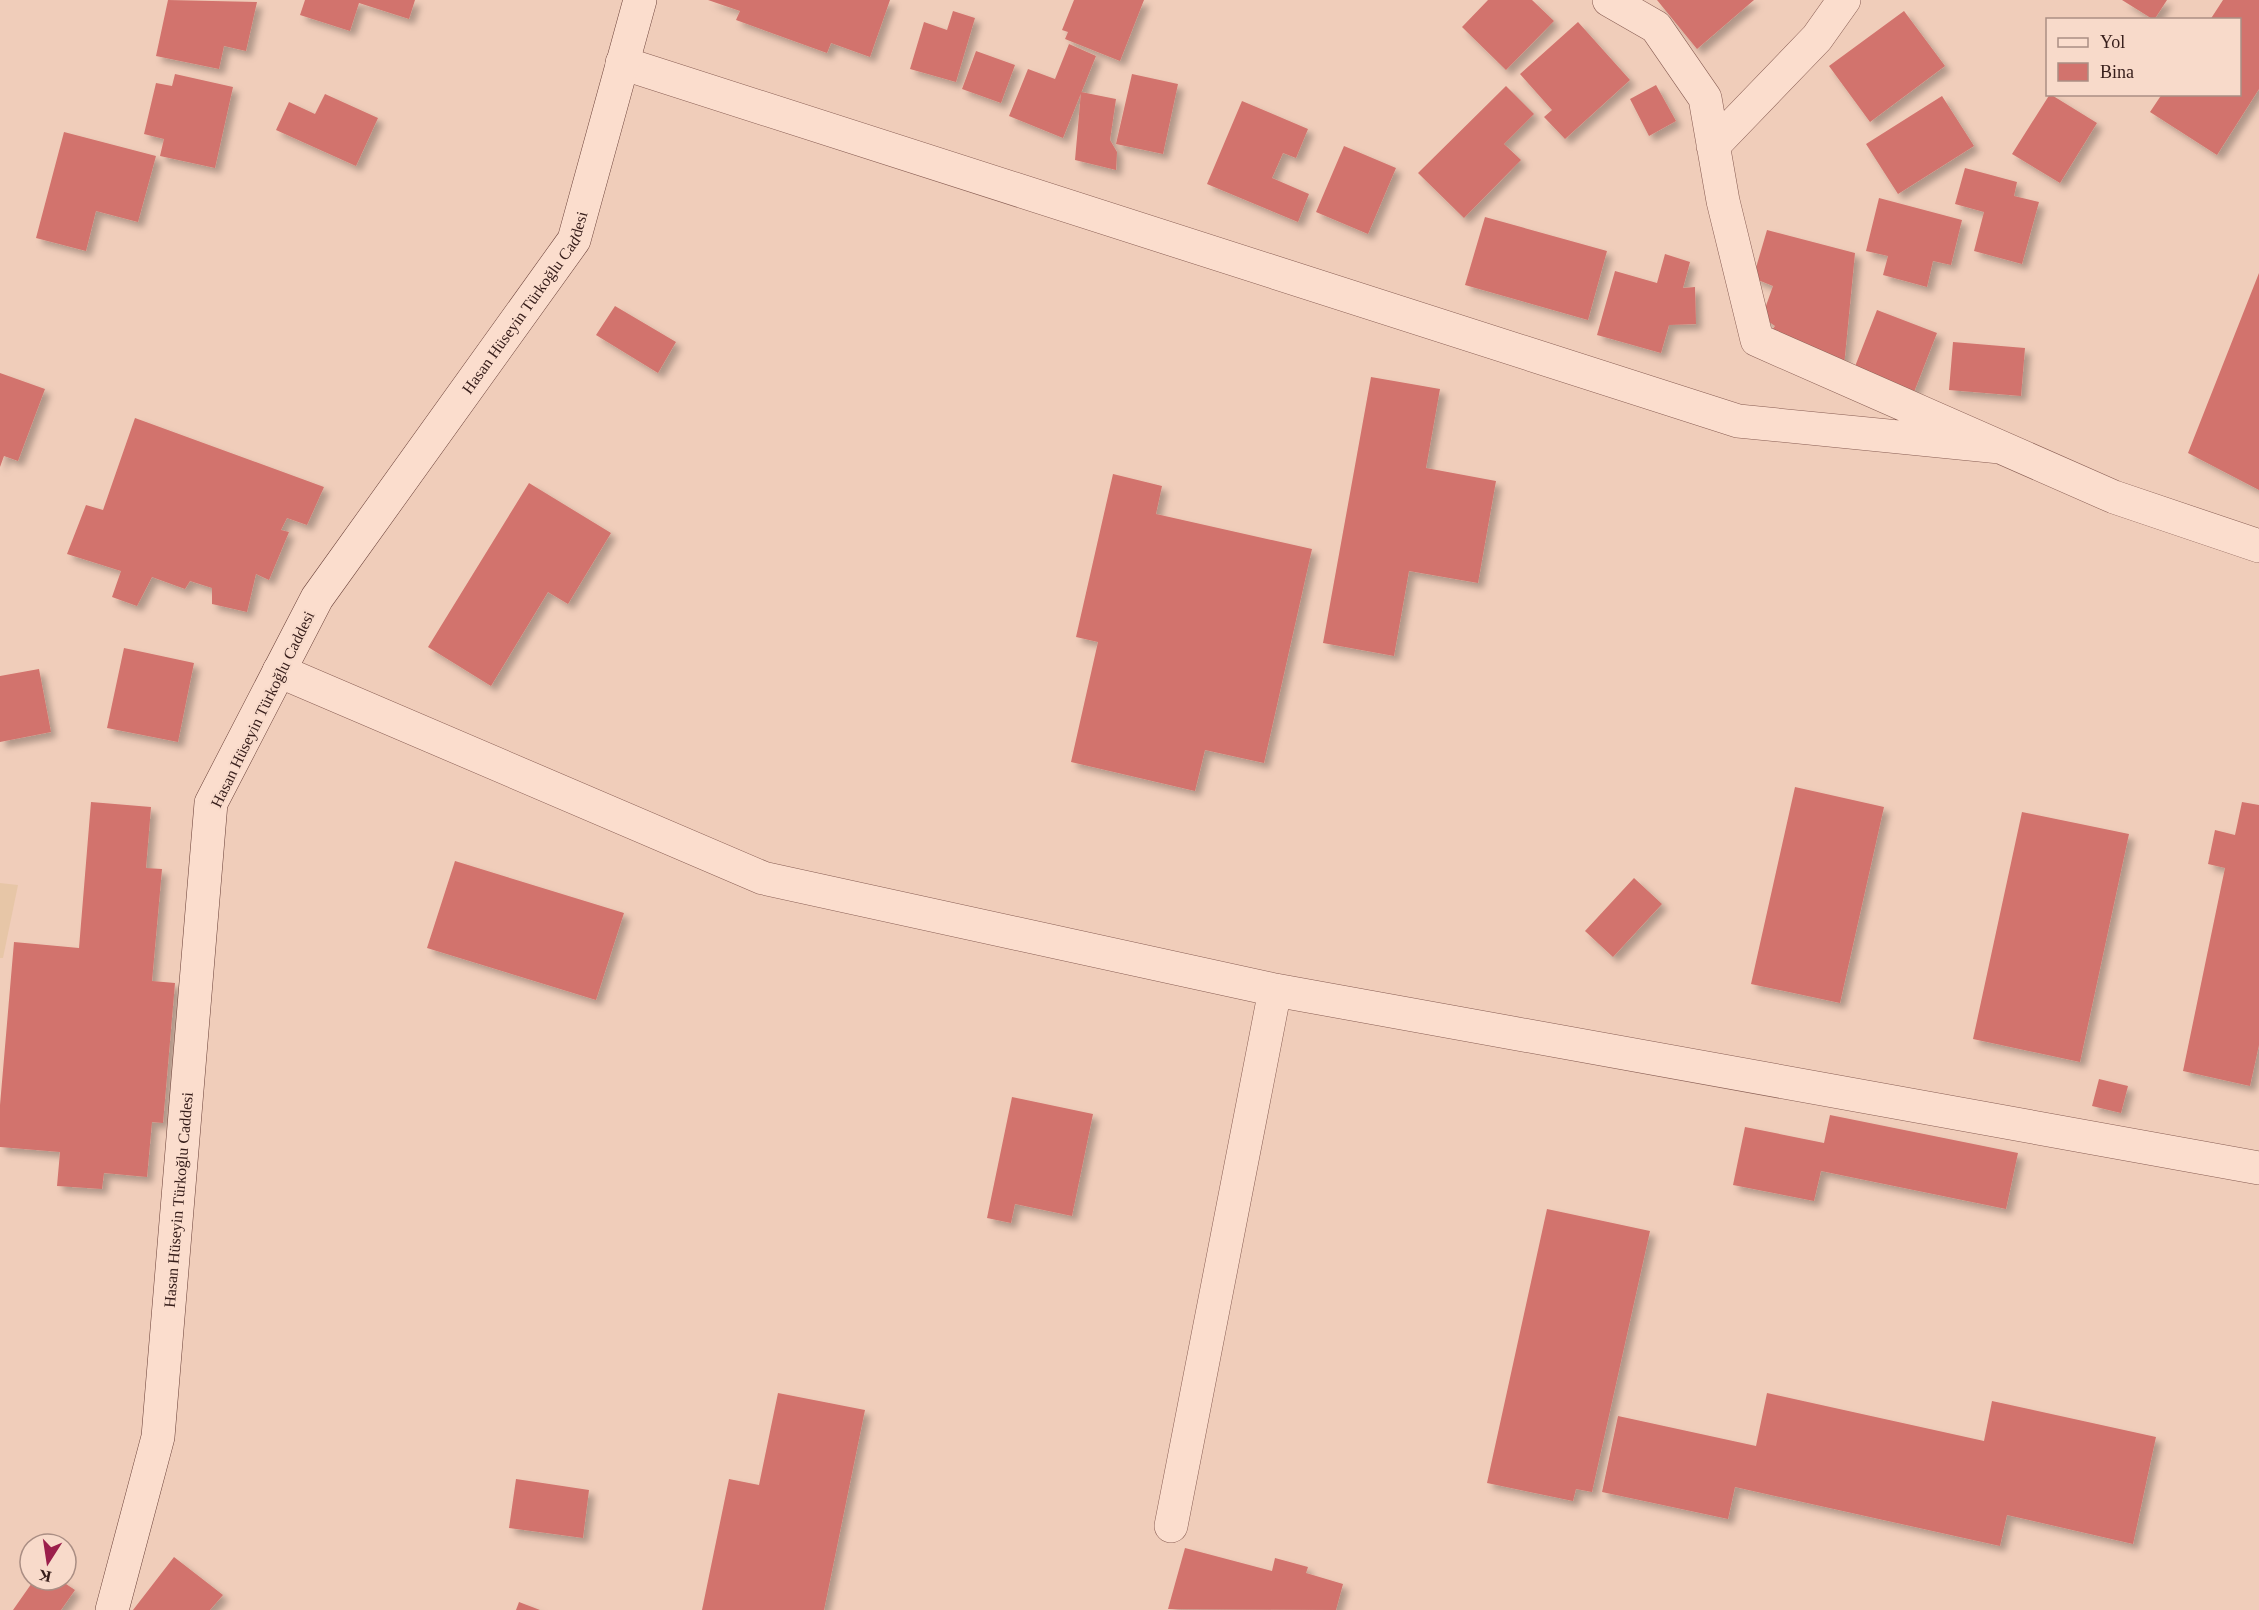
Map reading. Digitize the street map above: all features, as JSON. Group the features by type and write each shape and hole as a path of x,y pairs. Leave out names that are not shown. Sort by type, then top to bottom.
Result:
{"street":[{"name":"Hasan Hüseyin Türkoğlu Caddesi","path":"112,1610 158,1437 211,803 317,598 573,240 640,0"},
{"path":"1609,0 1656,27 1705,98 1723,201 1757,340 2114,497 2259,546"},
{"path":"1713,146 1817,38 1844,0"},
{"path":"622,63 1284,273 1738,421 2000,447"},
{"path":"279,671 762,878 1275,990 2259,1168"},
{"path":"1171,1526 1275,990"}],"shaded area":[{"path":"0,883 18,885 3,958 0,958"}],"building":[{"path":"168,0 257,2 246,51 224,46 219,69 156,56"},
{"path":"305,0 415,0 409,19 359,3 350,31 300,15"},
{"path":"708,0 890,0 870,57 831,43 827,53 736,20 740,11"},
{"path":"1074,0 1144,0 1120,61 1065,39 1068,32 1062,30"},
{"path":"1488,0 1532,0 1554,21 1506,70 1462,27"},
{"path":"1657,0 1754,0 1697,49"},
{"path":"2122,0 2167,0 2155,18 2151,18"},
{"path":"2223,0 2259,0 2259,89 2217,155 2150,112 2161,96 2241,96 2241,18 2211,18"},
{"path":"953,11 975,18 956,82 910,69 924,22 947,30"},
{"path":"1904,11 1945,66 1870,122 1829,66"},
{"path":"1578,22 1630,80 1565,139 1544,117 1552,110 1520,74"},
{"path":"1069,44 1096,56 1063,138 1009,116 1028,69 1055,79"},
{"path":"976,51 1015,65 1001,103 962,89"},
{"path":"175,74 233,87 215,168 160,156 164,139 144,134 156,83 172,86"},
{"path":"1132,74 1178,84 1163,154 1116,144"},
{"path":"1656,85 1676,121 1649,136 1630,99"},
{"path":"1506,86 1534,114 1504,144 1521,160 1464,218 1418,173"},
{"path":"1081,92 1116,99 1110,140 1117,152 1116,170 1075,160"},
{"path":"325,94 378,118 356,166 276,130 289,102 315,114"},
{"path":"1942,96 1974,146 1898,194 1866,144"},
{"path":"2049,96 2053,96 2097,123 2060,183 2012,154"},
{"path":"1242,101 1308,129 1296,158 1283,153 1272,178 1309,194 1298,222 1207,184"},
{"path":"64,132 156,156 138,222 96,211 86,251 36,238"},
{"path":"1344,146 1396,168 1368,234 1316,212"},
{"path":"1965,168 2017,182 2014,196 2039,202 2022,264 1974,251 1984,212 1955,204"},
{"path":"1879,198 1962,220 1951,265 1933,261 1927,287 1883,275 1888,256 1866,251"},
{"path":"1485,217 1607,251 1588,320 1465,285"},
{"path":"1767,230 1855,253 1844,366 1769,334 1775,326 1762,317 1773,286 1753,278"},
{"path":"1665,254 1690,262 1683,288 1695,287 1696,324 1669,325 1661,353 1597,335 1615,271 1657,283"},
{"path":"2259,273 2259,490 2188,453"},
{"path":"615,306 676,342 658,373 596,335"},
{"path":"1877,310 1937,333 1914,392 1854,369"},
{"path":"1953,342 2025,348 2021,396 1949,390"},
{"path":"0,373 45,389 18,461 4,456 0,467"},
{"path":"1371,377 1440,389 1426,468 1496,481 1478,583 1409,571 1394,656 1323,643"},
{"path":"135,418 324,487 307,525 287,518 281,530 289,532 269,580 256,574 247,612 212,604 212,588 190,581 185,589 152,577 137,606 112,597 121,571 67,554 86,505 103,510"},
{"path":"1113,474 1162,486 1156,514 1312,549 1264,763 1205,750 1195,791 1071,762 1098,642 1076,637"},
{"path":"529,483 611,533 568,604 548,592 491,686 428,647"},
{"path":"124,648 194,663 178,742 107,728"},
{"path":"39,669 51,732 0,742 0,676"},
{"path":"1795,787 1884,807 1840,1003 1751,984"},
{"path":"91,802 151,807 146,868 162,869 152,981 175,983 163,1123 152,1122 147,1177 104,1173 102,1189 57,1186 60,1152 0,1147 0,1105 14,942 79,948"},
{"path":"2242,802 2259,805 2259,1045 2250,1086 2183,1071 2225,868 2208,864 2215,830 2235,835"},
{"path":"2022,812 2129,834 2080,1062 1973,1039"},
{"path":"455,861 624,913 596,1000 427,948"},
{"path":"1634,878 1662,904 1613,957 1585,931"},
{"path":"2099,1079 2128,1086 2121,1113 2092,1106"},
{"path":"1012,1097 1093,1114 1072,1216 1015,1204 1011,1223 987,1218"},
{"path":"1830,1115 2018,1153 2006,1209 1821,1171 1814,1201 1733,1185 1745,1127 1824,1143"},
{"path":"1547,1209 1650,1231 1592,1492 1576,1489 1573,1501 1487,1483"},
{"path":"778,1393 865,1410 824,1610 702,1610 729,1479 759,1485"},
{"path":"1767,1393 1984,1441 1992,1401 2156,1437 2133,1544 2007,1515 2000,1546 1735,1487 1728,1519 1602,1492 1618,1416 1756,1446"},
{"path":"516,1479 589,1490 583,1538 509,1528"},
{"path":"1185,1548 1272,1571 1275,1558 1308,1567 1306,1573 1343,1584 1336,1610 1168,1609"},
{"path":"174,1557 223,1595 210,1610 133,1610"},
{"path":"26,1592 74,1592 61,1610 13,1610"},
{"path":"519,1602 540,1610 516,1610"}]}
